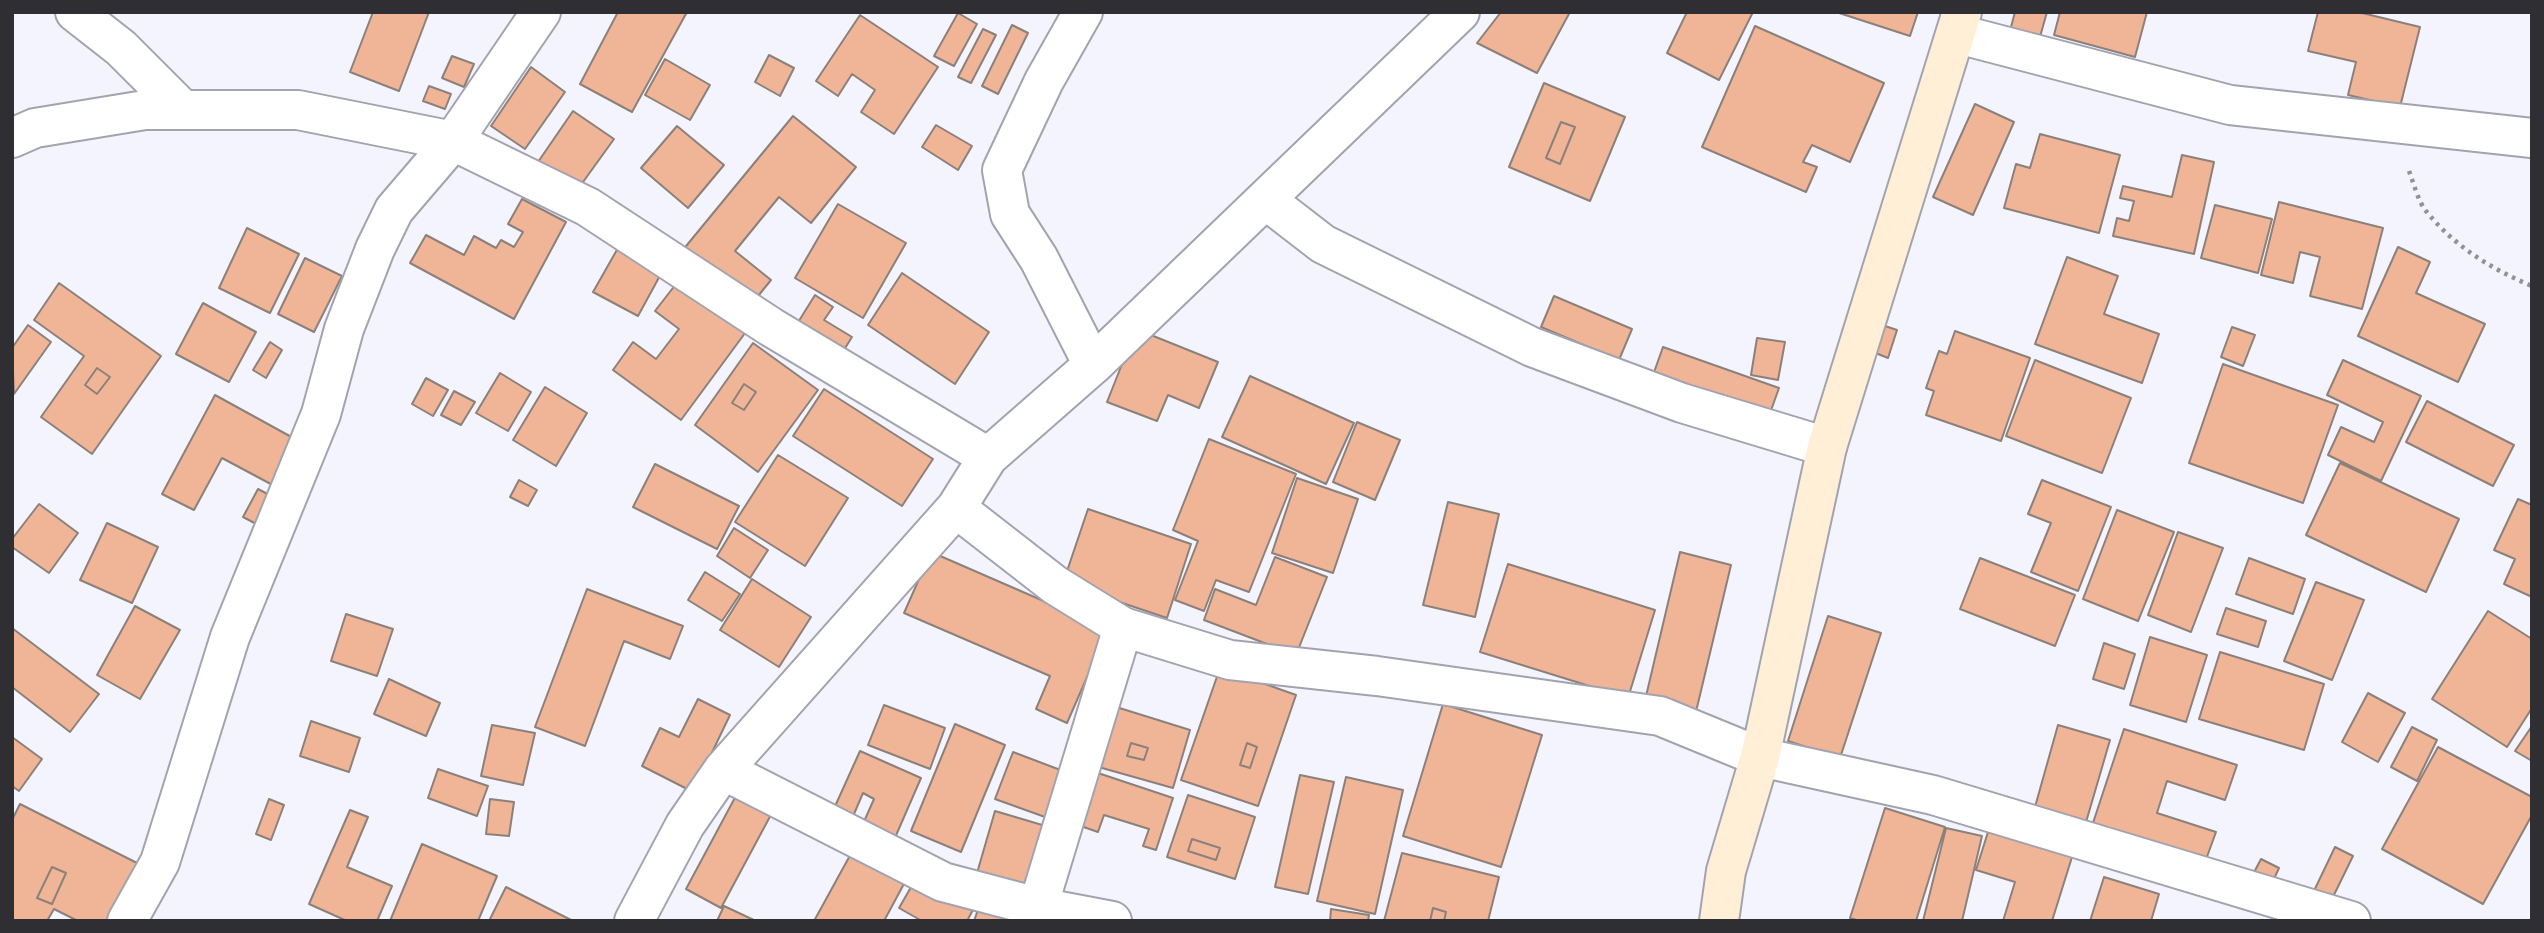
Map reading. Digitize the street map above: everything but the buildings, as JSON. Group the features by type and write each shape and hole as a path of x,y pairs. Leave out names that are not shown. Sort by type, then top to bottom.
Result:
{"street":[{"path":"75,12 121,48 183,110"},
{"path":"127,921 160,862 230,637 321,414 344,329 375,249 394,211 453,141 541,12"},
{"path":"1083,12 1044,81 1002,170 1010,214 1039,259 1093,365"},
{"path":"634,921 685,825 723,770 956,508 988,457 1093,365 1460,12"},
{"path":"1719,921 1727,871 1760,757 1827,447 1869,305 1960,23 2230,105 2532,138"},
{"path":"12,138 35,128 131,112 298,110 453,141 588,207 771,327 988,457"},
{"path":"1266,200 1323,244 1532,347 1682,403 1827,447"},
{"path":"956,508 1055,585 1123,627 1230,660 1377,676 1660,716 1760,757 1933,795 2351,921"},
{"path":"1038,907 1123,627"},
{"path":"723,770 943,882 1038,907 1112,921"}],"path":[{"path":"2389,122 2424,209 2462,248 2484,263 2532,286"}]}
